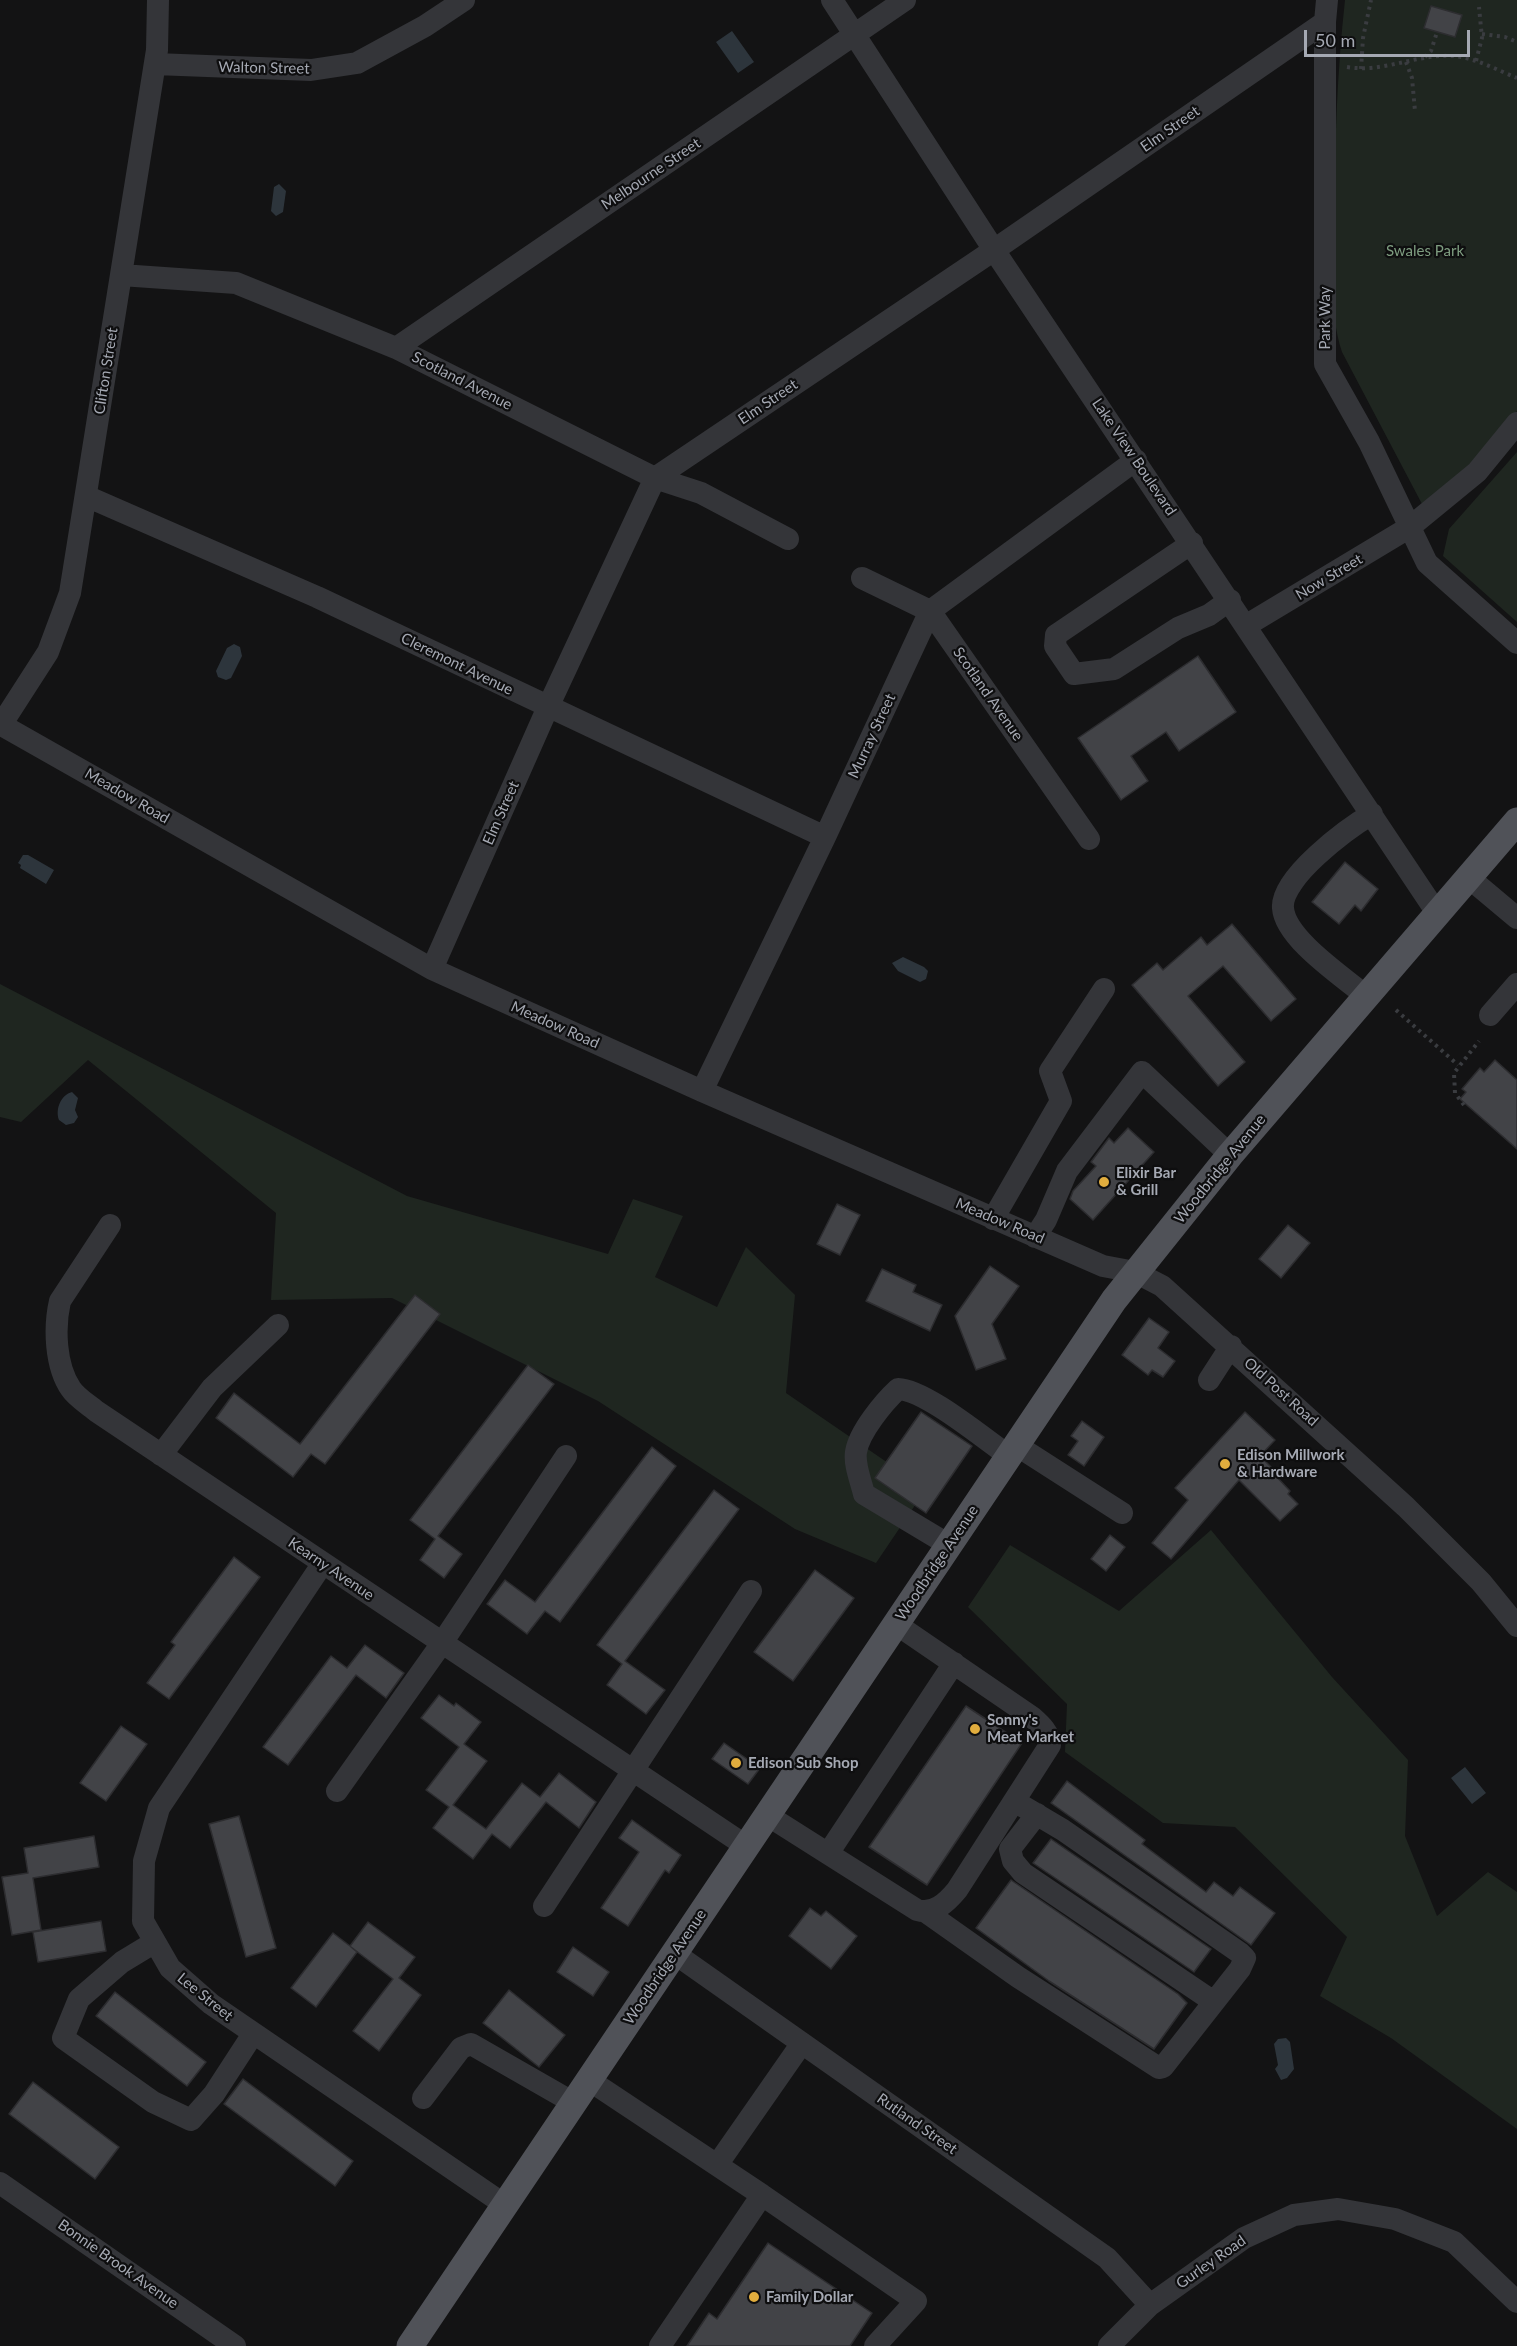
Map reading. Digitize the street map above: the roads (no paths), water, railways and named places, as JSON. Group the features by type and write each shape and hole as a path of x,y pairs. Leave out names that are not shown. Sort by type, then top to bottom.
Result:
{"main road":[{"name":"Woodbridge Avenue","path":"414,2345 573,2103 1135,1272 1230,1155 1517,821"}],"street":[{"name":"Clifton Street","path":"0,724 48,652 70,593 155,64 158,0"},
{"name":"Walton Street","path":"155,64 311,70 357,63 425,26 464,0"},
{"name":"Lake View Boulevard","path":"832,0 994,250 1247,625 1437,913"},
{"name":"Melbourne Street","path":"396,348 905,0"},
{"name":"Elm Street","path":"432,969 548,707 655,478 994,250 1326,11"},
{"name":"Park Way","path":"1326,11 1325,364 1369,442 1427,563 1517,643"},
{"name":"Scotland Avenue","path":"121,275 236,283 396,348 655,478 701,493 788,539"},
{"name":"Now Street","path":"1247,625 1410,527 1477,472 1517,423"},
{"name":"Murray Street","path":"702,1091 825,837 930,611 1136,460"},
{"name":"Cleremont Avenue","path":"86,496 317,597 825,837"},
{"path":"1192,543 1056,635 1055,646 1074,674 1114,669 1178,627 1209,615 1230,600"},
{"name":"Scotland Avenue","path":"862,578 930,611 1089,839"},
{"name":"Meadow Road","path":"0,724 432,969 702,1091 1035,1237 1103,1266 1135,1272"},
{"path":"1367,996 1301,940 1282,906 1289,890 1305,868 1328,845 1371,814"},
{"path":"1468,877 1517,918"},
{"path":"1490,1015 1517,984"},
{"path":"993,1218 1061,1101 1050,1071 1104,989"},
{"path":"1035,1237 1046,1220 1067,1171 1142,1072 1230,1155"},
{"name":"Kearny Avenue","path":"110,1225 60,1300 57,1314 57,1342 65,1379 72,1391 96,1411 161,1455 746,1846"},
{"name":"Old Post Road","path":"1135,1272 1162,1286 1231,1346 1406,1507 1481,1582 1517,1626"},
{"path":"161,1455 212,1388 278,1325"},
{"path":"1209,1380 1231,1346"},
{"path":"949,1545 864,1494 856,1460 856,1449 882,1403 898,1389 904,1389 1122,1513"},
{"path":"337,1791 442,1643 566,1456"},
{"name":"Lee Street","path":"323,1563 159,1808 144,1861 143,1921 170,1968 210,2004 505,2205"},
{"path":"544,1906 751,1591"},
{"path":"896,1624 1032,1717 1043,1727 1050,1739 1050,1745 957,1890 936,1909 926,1912"},
{"path":"829,1852 954,1662"},
{"path":"767,1815 918,1910 926,1912 1154,2067 1163,2067 1245,1958 1037,1814 1014,1801"},
{"path":"1037,1814 1010,1849 1013,1861 1023,1873 1214,2002"},
{"path":"155,1942 122,1962 80,1999 63,2038 153,2102 191,2121 214,2094 253,2034"},
{"name":"Rutland Street","path":"674,1953 1107,2258 1150,2304"},
{"path":"717,2165 802,2043"},
{"path":"423,2098 461,2048 471,2044 573,2103"},
{"path":"589,2080 916,2301 875,2346"},
{"name":"Bonnie Brook Avenue","path":"0,2183 236,2346"},
{"path":"660,2346 762,2195"},
{"name":"Gurley Road","path":"1108,2346 1150,2304 1244,2238 1294,2215 1338,2209 1395,2219 1454,2242 1517,2302"}],"place":[{"name":"Elixir Bar & Grill","path":"1104,1182"},
{"name":"Edison Millwork & Hardware","path":"1225,1464"},
{"name":"Sonny's Meat Market","path":"975,1729"},
{"name":"Edison Sub Shop","path":"736,1763"},
{"name":"Family Dollar","path":"754,2297"}],"park label":[{"name":"Swales Park","path":"1425,251"}]}
